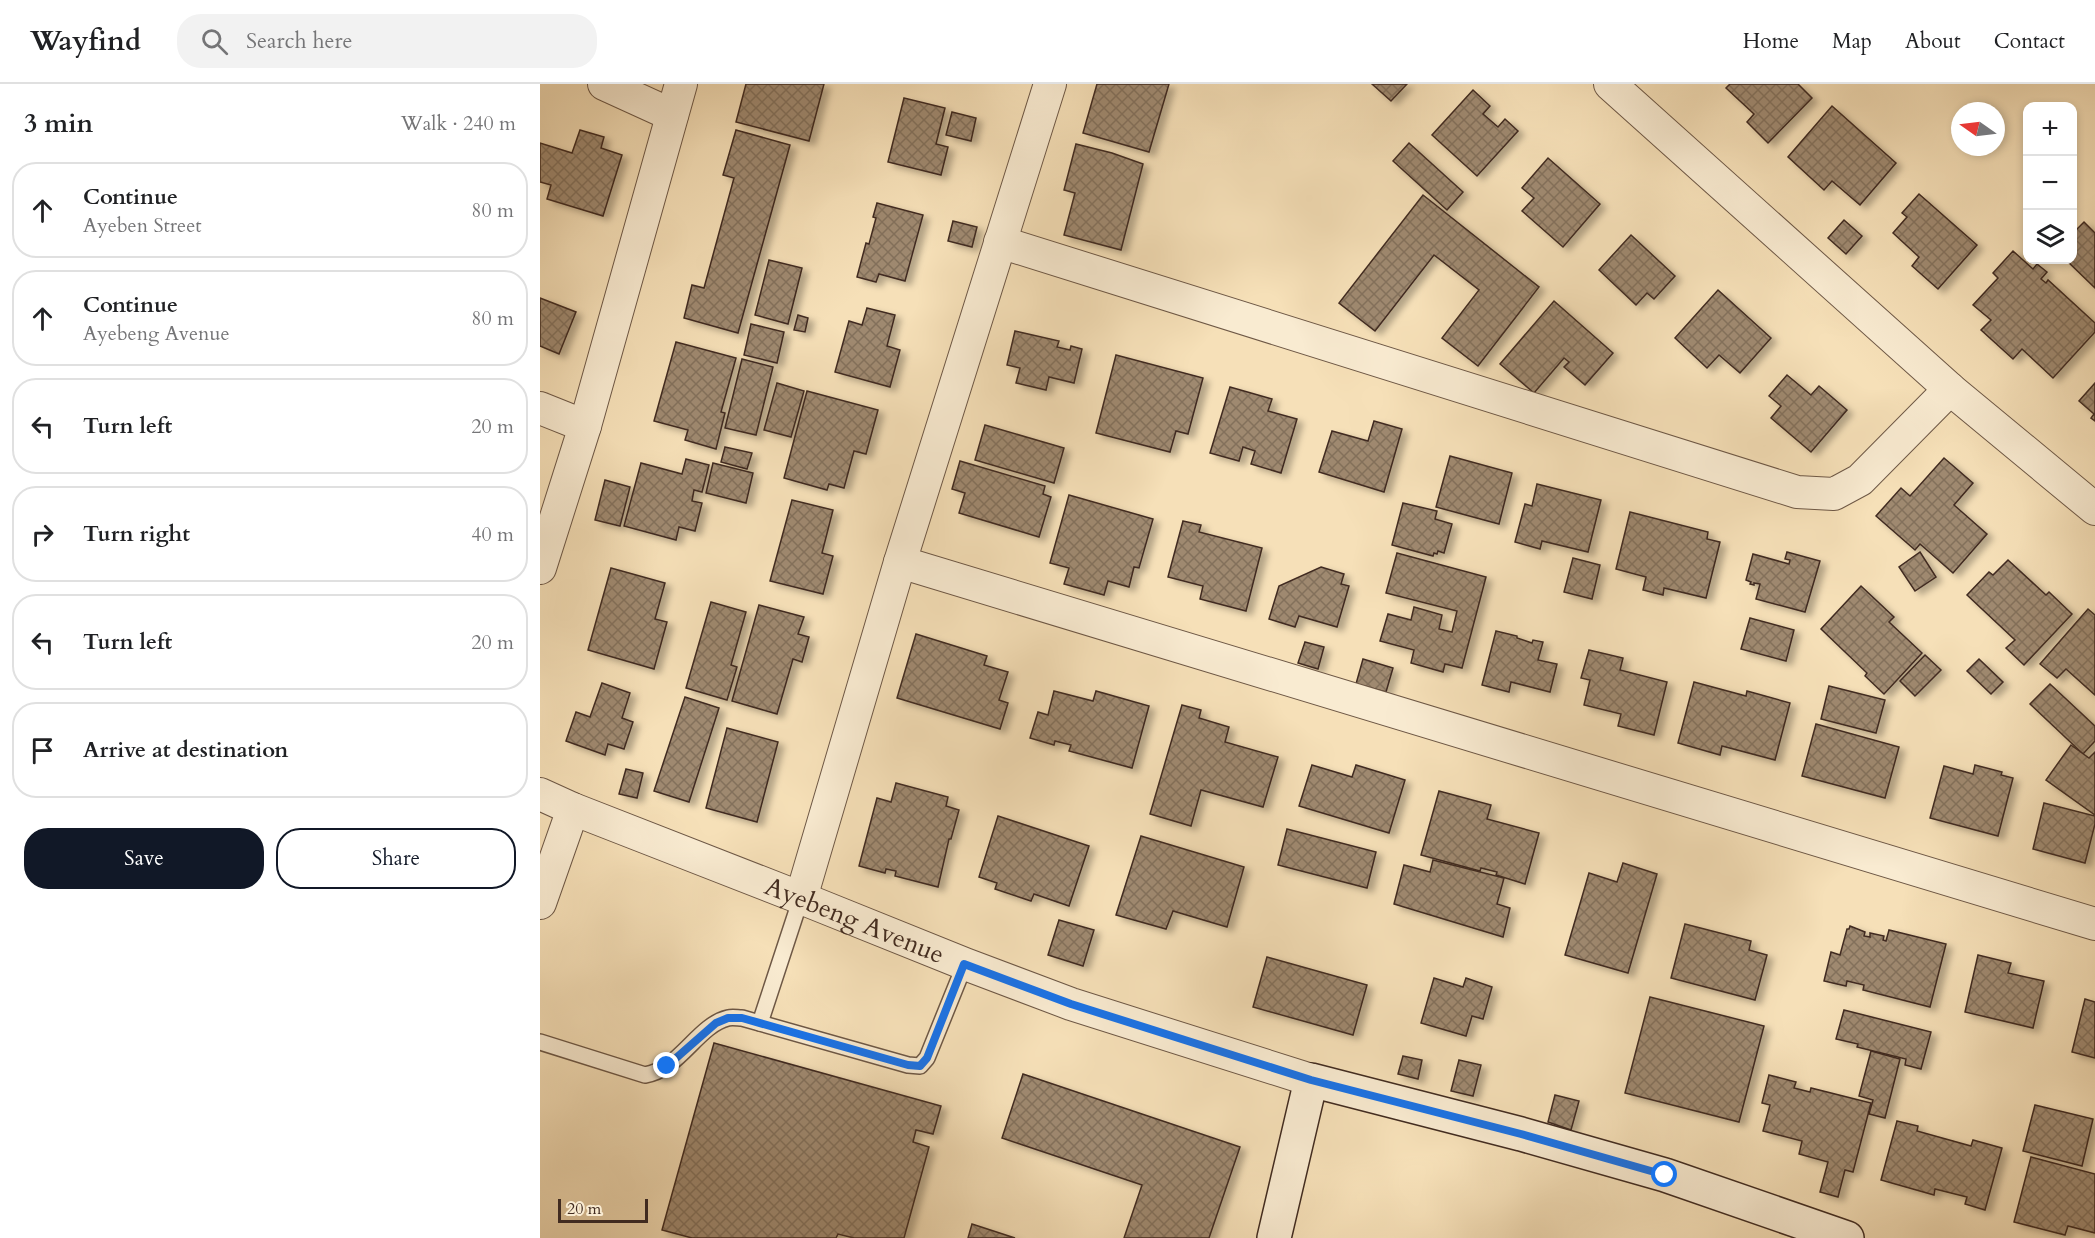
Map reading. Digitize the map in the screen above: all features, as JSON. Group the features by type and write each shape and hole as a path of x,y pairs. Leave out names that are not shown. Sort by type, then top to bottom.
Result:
{"street":[{"path":"604,84 672,115"},
{"path":"540,568 585,426 681,84"},
{"path":"801,898 900,562 1050,84"},
{"path":"1610,84 1950,389 2095,509"},
{"path":"1000,242 1797,492 1834,494 1860,480 1950,389"},
{"path":"540,408 585,426"},
{"path":"900,562 2095,924"},
{"name":"Ayebeng Avenue","path":"540,794 964,964 1071,1004 1311,1080"},
{"path":"540,903 573,809"},
{"path":"1274,1238 1311,1080 1521,1134 1665,1175 1846,1238"}],"lane":[{"path":"760,1023 801,898"},
{"path":"540,1042 645,1075 658,1073 716,1023 728,1018 742,1018 908,1065 920,1066 927,1058 964,964"}],"building":[{"path":"746,84 824,84 809,141 736,122"},
{"path":"1097,84 1169,84 1149,152 1083,133"},
{"path":"1372,84 1407,84 1391,101"},
{"path":"1730,84 1798,84 1812,98 1768,143 1747,122 1754,114 1726,88"},
{"path":"1473,90 1490,106 1483,114 1498,127 1505,119 1518,131 1477,176 1432,135"},
{"path":"904,98 945,108 936,144 948,147 941,175 888,162"},
{"path":"1832,106 1896,163 1860,205 1832,181 1824,190 1788,157"},
{"path":"952,112 976,118 971,141 946,135"},
{"path":"580,130 604,137 601,148 622,155 603,216 547,199 551,185 540,182 540,143 572,153"},
{"path":"736,130 790,145 738,333 684,318 692,285 704,288 734,178 723,175"},
{"path":"1409,143 1463,192 1447,210 1393,161"},
{"path":"1076,144 1143,164 1121,250 1064,235 1075,193 1064,190"},
{"path":"1548,158 1600,204 1563,247 1522,211 1534,198 1522,188"},
{"path":"1919,194 1977,245 1938,289 1912,266 1919,257 1893,233 1907,217 1902,213"},
{"path":"1423,195 1539,287 1478,366 1442,338 1479,290 1434,255 1375,331 1339,303"},
{"path":"877,203 923,215 905,281 879,274 876,282 857,277 866,243 869,244 876,218 873,217"},
{"path":"1844,220 1862,236 1846,254 1828,238"},
{"path":"953,221 977,227 972,247 948,241"},
{"path":"2084,222 2095,233 2095,288 2070,264 2077,264 2077,229"},
{"path":"1631,235 1675,276 1654,299 1647,293 1636,305 1599,270"},
{"path":"2013,251 2023,260 2023,264 2027,264 2033,269 2037,264 2047,272 2041,279 2046,283 2048,280 2095,323 2095,332 2053,378 2022,349 2013,359 1981,330 1991,320 1973,305 1998,278 1993,273"},
{"path":"769,260 802,268 788,324 755,315"},
{"path":"1718,290 1771,338 1740,373 1719,355 1707,368 1675,338"},
{"path":"540,298 576,312 559,354 540,346"},
{"path":"1554,301 1613,353 1585,385 1564,367 1569,362 1564,358 1534,393 1500,364"},
{"path":"867,308 895,315 887,346 900,350 890,387 835,372 849,321 862,325"},
{"path":"798,315 808,318 805,332 794,330"},
{"path":"751,324 784,332 777,363 744,355"},
{"path":"1015,331 1059,341 1057,347 1070,350 1071,346 1082,349 1074,383 1049,377 1046,390 1016,383 1020,368 1007,365"},
{"path":"676,342 736,358 721,412 725,413 716,449 685,440 688,430 654,421"},
{"path":"1116,355 1203,378 1188,434 1176,431 1170,452 1096,433"},
{"path":"742,359 773,367 756,435 725,428"},
{"path":"1787,375 1811,395 1819,386 1847,410 1811,452 1771,418 1781,406 1769,396"},
{"path":"777,383 804,391 791,437 764,430"},
{"path":"2095,383 2095,421 2091,418 2094,414 2079,401"},
{"path":"1230,387 1272,399 1268,411 1297,419 1281,473 1251,464 1255,451 1243,447 1239,461 1210,453"},
{"path":"807,391 878,410 866,454 854,451 844,488 829,484 827,490 784,478"},
{"path":"1374,421 1402,429 1384,492 1319,472 1332,431 1368,441"},
{"path":"985,425 1064,448 1054,483 975,460"},
{"path":"725,447 752,453 747,469 721,462"},
{"path":"1450,456 1512,473 1499,524 1436,507"},
{"path":"1944,458 1973,483 1954,505 1987,534 1953,573 1920,544 1915,550 1876,516 1901,488 1910,496"},
{"path":"686,459 709,465 702,492 694,490 692,501 702,503 695,531 679,527 676,540 624,526 641,463 682,474"},
{"path":"960,461 1045,486 1043,494 1051,497 1039,537 959,513 965,493 952,489"},
{"path":"713,463 753,473 746,503 706,493"},
{"path":"605,480 630,487 620,526 595,520"},
{"path":"1537,484 1601,500 1588,552 1542,541 1540,549 1515,542 1525,504 1532,506"},
{"path":"1069,495 1153,519 1139,568 1134,567 1129,587 1108,581 1104,595 1064,584 1069,568 1050,563"},
{"path":"792,500 833,510 822,553 833,556 823,594 770,581"},
{"path":"1403,503 1437,511 1435,519 1452,524 1444,553 1438,551 1433,556 1392,545"},
{"path":"1630,512 1708,532 1707,539 1720,542 1706,598 1664,588 1663,595 1643,590 1646,577 1616,569"},
{"path":"1183,521 1201,525 1199,532 1262,548 1246,611 1200,599 1203,586 1168,577"},
{"path":"1787,552 1820,561 1805,612 1756,599 1760,584 1750,584 1751,582 1746,580 1753,554 1789,564 1790,560 1785,559"},
{"path":"1920,552 1936,577 1915,591 1899,567"},
{"path":"1397,553 1486,577 1462,668 1445,664 1443,672 1411,663 1414,650 1380,641 1388,614 1411,620 1414,607 1442,615 1439,629 1452,632 1457,611 1386,593"},
{"path":"1573,558 1600,565 1592,599 1564,592"},
{"path":"2008,560 2046,595 2049,592 2072,614 2024,665 2006,648 2015,640 1967,595 1989,572 1993,575"},
{"path":"1321,567 1344,574 1341,584 1349,586 1337,627 1299,616 1295,627 1269,619 1279,586"},
{"path":"611,568 665,583 655,619 667,622 654,669 588,650"},
{"path":"1861,586 1894,617 1889,622 1922,653 1884,694 1865,676 1867,673 1821,629"},
{"path":"711,602 746,612 731,665 737,667 727,700 686,688"},
{"path":"759,605 804,617 798,634 809,637 802,662 793,659 777,714 732,701"},
{"path":"2088,609 2095,615 2095,695 2066,669 2057,678 2040,664"},
{"path":"1750,618 1794,630 1786,661 1741,649"},
{"path":"1496,631 1517,636 1517,638 1532,643 1533,640 1543,642 1538,660 1557,664 1550,692 1511,682 1509,692 1482,685"},
{"path":"916,634 987,656 984,665 1008,672 999,700 1008,703 1000,729 897,698"},
{"path":"1305,642 1324,647 1318,669 1298,663"},
{"path":"1589,650 1623,658 1620,670 1667,682 1654,735 1618,726 1621,714 1584,705 1590,680 1581,678"},
{"path":"1925,655 1941,670 1915,696 1900,681"},
{"path":"1363,659 1393,668 1386,692 1356,684"},
{"path":"1979,659 2003,682 1991,694 1967,671"},
{"path":"1694,682 1746,696 1747,691 1790,703 1775,760 1722,746 1720,755 1678,743"},
{"path":"602,683 630,693 622,718 633,722 624,749 608,744 605,755 566,741 576,712 590,717"},
{"path":"2050,684 2095,726 2095,741 2083,754 2030,704"},
{"path":"1829,686 1885,700 1876,733 1821,719"},
{"path":"1054,691 1093,701 1096,691 1149,706 1132,768 1069,751 1071,745 1055,741 1054,745 1030,738 1038,712 1048,715"},
{"path":"685,697 719,708 689,802 654,791"},
{"path":"1182,705 1201,710 1199,718 1229,727 1225,742 1278,757 1263,807 1201,790 1191,826 1150,814"},
{"path":"1816,724 1899,747 1885,798 1802,776"},
{"path":"727,728 778,742 757,822 706,808"},
{"path":"2071,745 2089,758 2095,752 2095,815 2046,780"},
{"path":"1312,765 1352,777 1356,765 1405,780 1389,833 1299,806"},
{"path":"1975,765 2002,772 2001,775 2013,778 1998,836 1930,818 1944,766 1973,774"},
{"path":"626,769 643,773 637,798 619,794"},
{"path":"896,783 948,797 946,806 959,810 951,839 949,839 938,887 895,876 896,871 886,869 885,873 859,866 877,798 891,802"},
{"path":"1439,791 1491,805 1487,819 1539,833 1525,884 1496,875 1497,872 1481,868 1480,871 1421,855"},
{"path":"2044,803 2095,816 2085,863 2033,849"},
{"path":"998,816 1089,846 1069,906 1034,894 1031,901 995,889 997,883 979,877"},
{"path":"1287,829 1376,852 1367,888 1278,865"},
{"path":"1141,836 1244,867 1227,927 1173,911 1166,929 1116,915"},
{"path":"1433,860 1504,878 1497,904 1510,908 1503,937 1394,904 1404,865 1430,872"},
{"path":"1623,863 1657,874 1628,973 1565,955 1589,873 1617,882"},
{"path":"1059,920 1094,930 1083,966 1048,955"},
{"path":"1685,924 1751,941 1749,950 1767,955 1755,1000 1671,978"},
{"path":"1850,926 1865,932 1864,936 1870,937 1870,933 1884,936 1883,940 1886,941 1889,930 1946,944 1930,1007 1863,990 1864,985 1847,981 1846,986 1824,981 1831,952 1840,955 1847,929"},
{"path":"1978,955 2011,963 2008,973 2044,981 2033,1028 1965,1012"},
{"path":"1267,957 1367,985 1353,1035 1253,1007"},
{"path":"1434,978 1463,987 1466,978 1492,987 1483,1019 1472,1016 1466,1036 1421,1023"},
{"path":"1650,997 1764,1026 1739,1122 1625,1093"},
{"path":"2085,999 2095,1002 2095,1058 2072,1052"},
{"path":"1844,1010 1931,1032 1921,1069 1905,1065 1906,1059 1857,1047 1858,1044 1836,1039"},
{"path":"714,1043 941,1106 933,1134 916,1130 913,1142 929,1147 904,1238 854,1238 838,1234 836,1238 692,1238 662,1230"},
{"path":"1871,1051 1900,1059 1885,1118 1869,1114 1873,1100 1859,1096"},
{"path":"1403,1056 1422,1060 1418,1079 1398,1074"},
{"path":"1459,1060 1481,1065 1473,1096 1451,1091"},
{"path":"1023,1074 1240,1147 1209,1238 1124,1238 1142,1185 1002,1138"},
{"path":"1769,1075 1796,1082 1794,1088 1810,1092 1811,1088 1871,1103 1853,1172 1845,1170 1838,1197 1820,1192 1828,1162 1799,1154 1802,1141 1763,1131 1770,1105 1762,1103"},
{"path":"1555,1095 1579,1101 1571,1130 1548,1122"},
{"path":"2035,1105 2093,1119 2082,1166 2023,1151"},
{"path":"1897,1121 1918,1126 1917,1131 1971,1146 1973,1140 2002,1148 1985,1210 1965,1204 1967,1197 1935,1189 1934,1195 1881,1180"},
{"path":"2031,1157 2095,1174 2095,1233 2068,1226 2065,1235 2014,1222"},
{"path":"972,1224 1015,1238 968,1238"}],"route":[{"path":"667,1066 716,1023 728,1018 742,1018 908,1065 920,1066 927,1058 964,964 1071,1004 1311,1080 1521,1134 1665,1175"}]}
